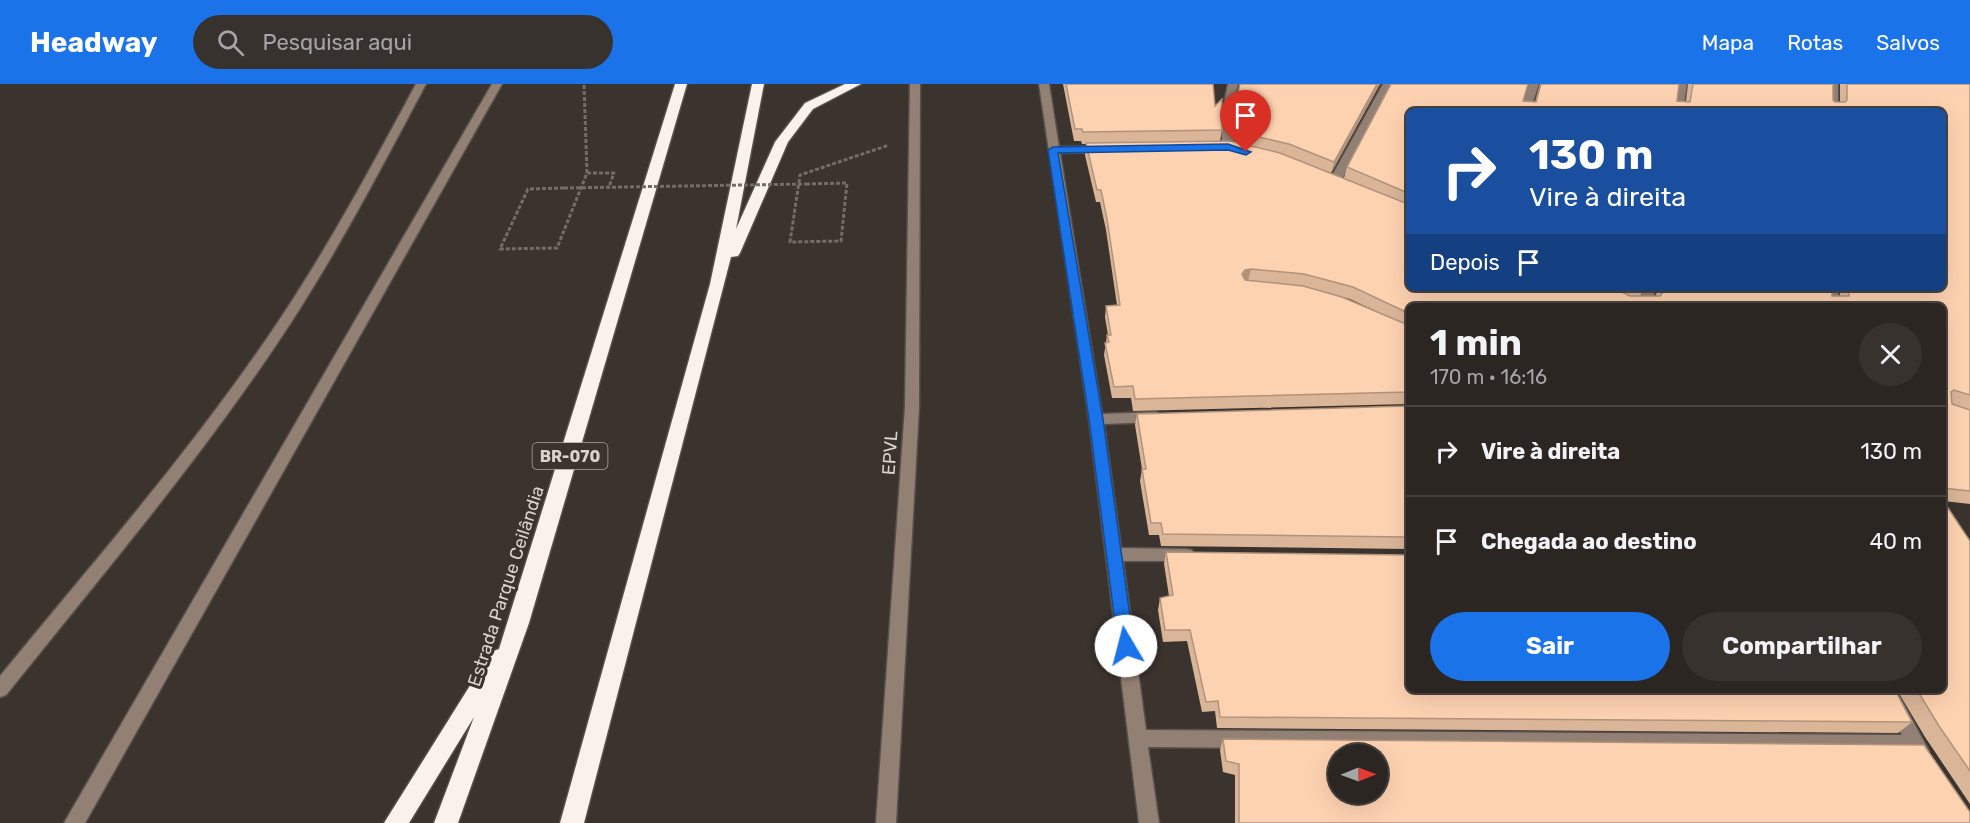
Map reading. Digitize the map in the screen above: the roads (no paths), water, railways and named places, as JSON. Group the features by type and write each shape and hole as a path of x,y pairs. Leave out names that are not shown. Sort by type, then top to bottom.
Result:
{"highway":[{"name":"Estrada Parque Ceilândia","path":"446,823 519,623 681,84"},
{"path":"572,823 718,284 758,84"},
{"path":"718,284 782,142 809,106 855,84"},
{"path":"396,823 519,623"}],"street":[{"path":"0,689 162,489 264,352 341,231 421,84"},
{"path":"74,823 497,84"},
{"name":"EPVL","path":"886,823 912,407 915,84"},
{"path":"1044,84 1096,419 1149,823"},
{"path":"1228,148 1227,112 1233,84"},
{"path":"1335,181 1388,84"},
{"path":"1526,108 1534,84"},
{"path":"1678,108 1682,84"},
{"path":"1833,84 1833,108"},
{"path":"1053,150 1123,149"},
{"path":"1096,419 1165,417"},
{"path":"1114,554 1197,555"},
{"path":"1889,693 1929,764"},
{"path":"1139,738 1916,744"}]}
